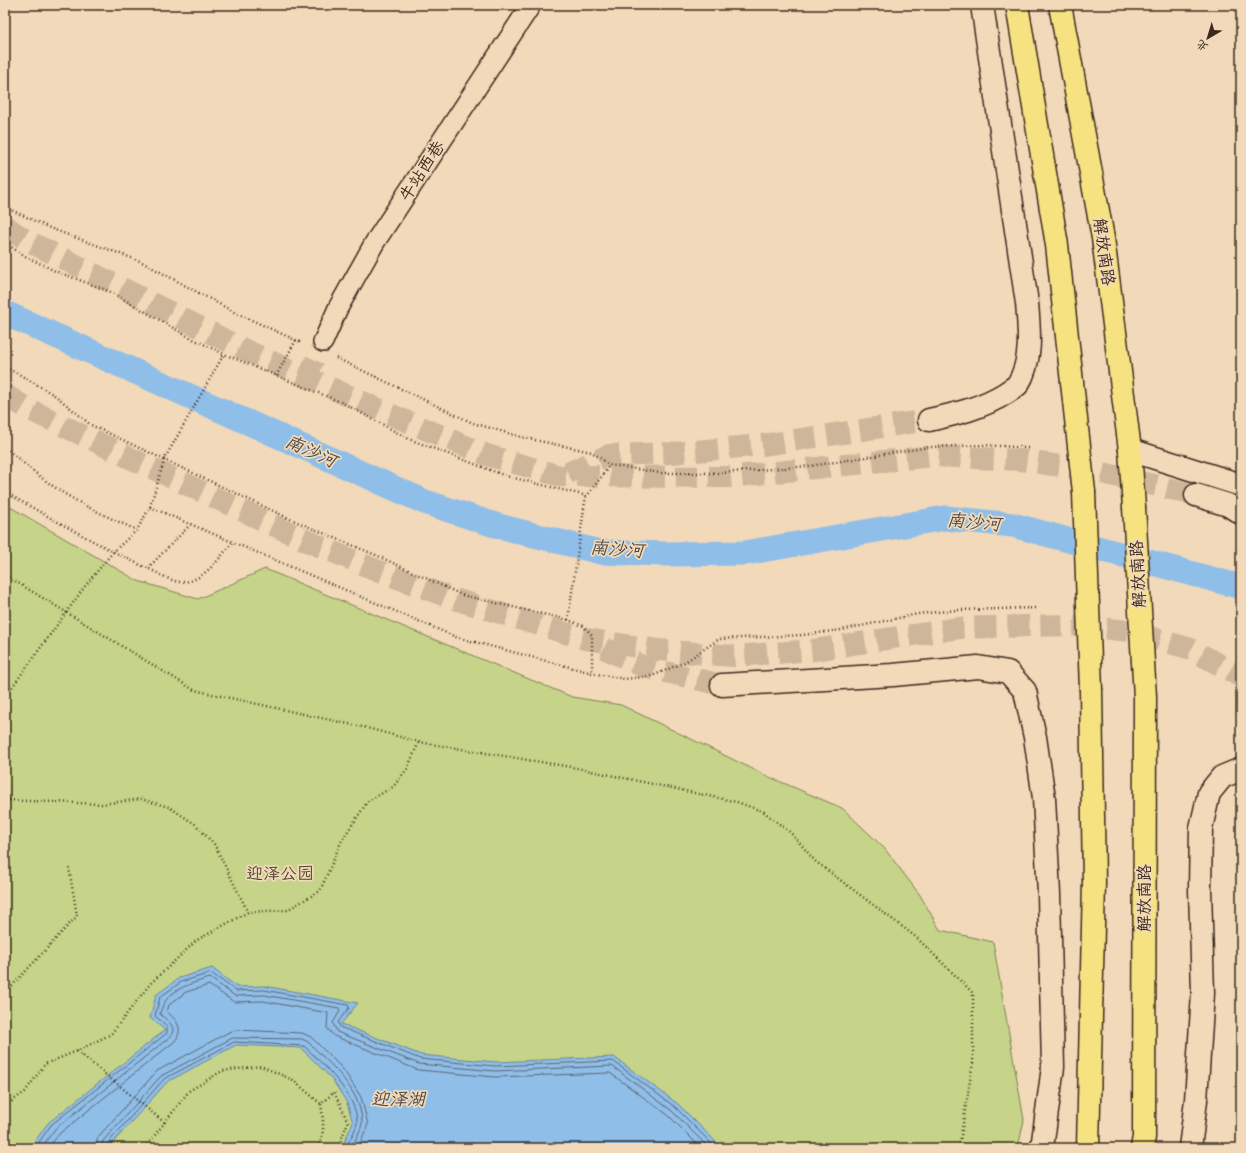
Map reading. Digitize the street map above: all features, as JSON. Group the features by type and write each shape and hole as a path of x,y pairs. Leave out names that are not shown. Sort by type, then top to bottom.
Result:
{"main road":[{"path":"1017,5 1057,245 1084,492 1091,690 1094,882 1088,1148"},
{"name":"解放南路","path":"1060,5 1103,238 1130,450 1145,697 1144,1138 1142,1148"}],"street":[{"name":"牛站西巷","path":"326,348 341,302 376,242 531,5"},
{"path":"929,420 968,411 996,399 1018,385 1026,364 1030,335 1027,303 982,5"},
{"path":"1130,450 1241,485"},
{"path":"1196,495 1228,505 1241,512"},
{"path":"722,685 893,675 978,667 1008,672 1025,691 1035,737 1044,798 1049,894 1053,1067 1042,1148"},
{"path":"1190,1148 1196,1100 1203,992 1200,889 1202,828 1209,792 1222,777 1241,769"}],"path":[{"path":"5,207 52,229 140,261 234,312 303,343"},
{"path":"5,243 25,256 55,271 109,291 191,338 224,354 343,403 410,439 506,476 586,496"},
{"path":"276,376 296,340"},
{"path":"326,348 474,423 525,438 592,452 610,466 660,473 720,473 810,466 929,447 985,444 1028,448"},
{"path":"5,697 66,612 113,552 137,530 150,507 165,458 224,354"},
{"path":"5,368 17,373 56,396 91,424 290,519 378,556 462,595 568,620 583,626 592,635 592,673"},
{"path":"5,448 37,475 60,491 92,509 137,530"},
{"path":"568,620 586,496 610,466"},
{"path":"5,492 71,531 169,578 183,582 199,577 216,561 232,542"},
{"path":"150,507 456,637 592,673 625,679 652,676 685,662 719,639 803,635 840,630 918,614 958,610 1037,608"},
{"path":"148,568 190,525"},
{"path":"5,575 194,690 367,728 419,742 578,768 737,802 764,812 791,833 815,861 916,937 973,993 973,1062 959,1148"},
{"path":"5,1106 25,1092 45,1064 77,1051 111,1034 150,984 197,940 248,912 287,910 320,891 346,833 368,801 392,787 407,769 419,742"},
{"path":"5,800 101,804 142,799 169,807 195,824 214,844 248,912"},
{"path":"5,990 9,989 77,916 69,868"},
{"path":"77,1051 165,1123"},
{"path":"145,1148 190,1091 222,1071 261,1066 293,1080 321,1104 324,1122 322,1140 317,1148"},
{"path":"321,1104 334,1092 348,1122 338,1148"}],"green space":[{"name":"迎泽公园","path":"5,504 138,581 198,599 265,569 572,697 621,705 767,776 842,808 884,848 920,895 940,930 993,942 1024,1120 1018,1148 5,1148"}],"water":[{"name":"迎泽湖","path":"212,968 237,987 264,986 358,1003 341,1024 421,1055 496,1062 614,1057 678,1104 722,1148 341,1148 353,1123 347,1103 332,1079 301,1048 236,1045 167,1082 108,1148 30,1148 48,1123 165,1030 150,1018 156,995 179,978"}],"waterway":[{"name":"南沙河","path":"5,313 425,502 495,525 600,552 666,554 745,553 945,518 1013,525 1241,587"}],"tunnel":[{"path":"5,226 24,239 243,349 394,416 487,455 560,476 727,477 934,456 1020,460 1094,471 1196,495"},
{"path":"307,377 323,342"},
{"path":"5,395 28,409 128,457 305,540 371,568 451,598 585,639 658,650 734,656 814,650 959,628 1071,625 1129,631 1191,649 1241,677"},
{"path":"568,473 609,455 673,453 762,445 929,420"},
{"path":"604,648 644,667 722,685"}]}
